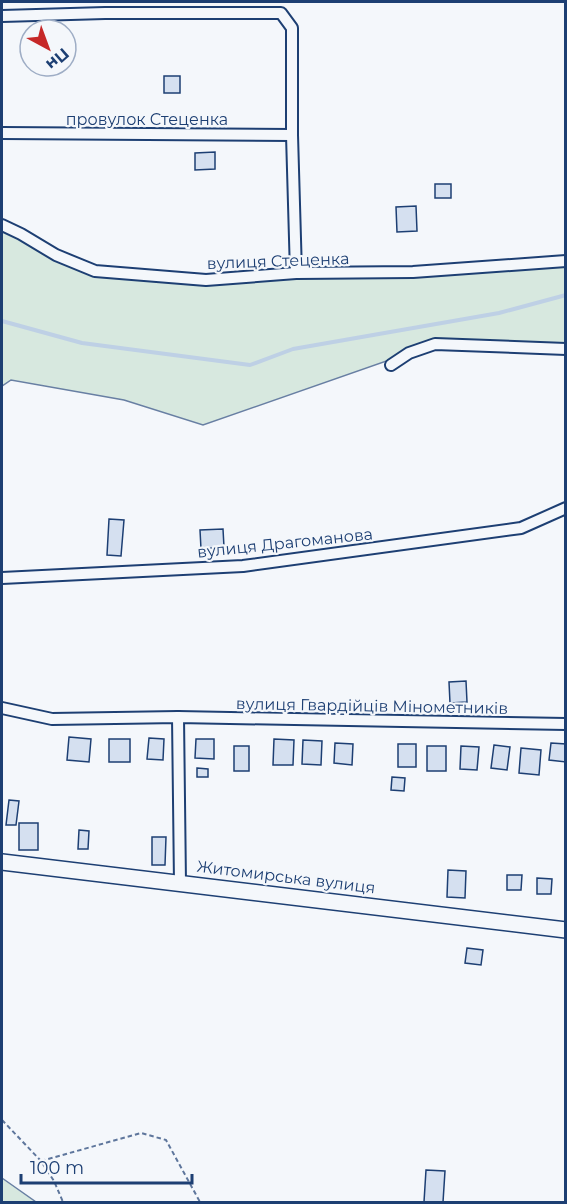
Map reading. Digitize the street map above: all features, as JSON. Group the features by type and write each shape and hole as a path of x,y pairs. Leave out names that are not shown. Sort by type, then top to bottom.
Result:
{"main road":[{"name":"Житомирська вулиця","path":"2,862 566,930"}],"street":[{"path":"105,13 106,2"},
{"path":"2,16 105,13 281,13 292,28 296,273"},
{"name":"провулок Стеценка","path":"2,133 292,135"},
{"name":"вулиця Стеценка","path":"2,225 56,255 95,271 206,280 296,273 413,272 566,261"},
{"path":"391,365 409,353 435,344 566,349"},
{"name":"вулиця Драгоманова","path":"2,578 243,566 521,528 566,508"},
{"name":"вулиця Гвардійців Мінометників","path":"2,708 52,719 178,717 566,724"},
{"path":"178,717 180,883"}],"path":[{"path":"2,1120 42,1161 63,1203"},
{"path":"42,1161 141,1133 166,1140 200,1203"}],"shaded area":[{"path":"2,225 95,271 206,280 565,261 565,348 435,344 203,425 124,400 11,380 2,386"},
{"path":"2,1178 36,1202 2,1202"}],"building":[{"path":"164,76 180,76 180,93 164,93"},
{"path":"215,152 215,169 195,170 195,153"},
{"path":"435,184 451,184 451,198 435,198"},
{"path":"416,206 417,231 397,232 396,207"},
{"path":"109,519 124,520 121,556 107,555"},
{"path":"223,529 224,547 201,549 200,530"},
{"path":"466,681 467,702 450,703 449,682"},
{"path":"69,737 91,739 89,762 67,760"},
{"path":"149,738 164,739 163,760 147,759"},
{"path":"109,739 130,739 130,762 109,762"},
{"path":"196,739 214,739 214,759 195,758"},
{"path":"274,739 294,740 293,765 273,765"},
{"path":"303,740 322,741 321,765 302,764"},
{"path":"335,743 353,744 352,765 334,763"},
{"path":"551,743 566,744 566,762 549,760"},
{"path":"398,744 416,744 416,767 398,767"},
{"path":"494,745 510,747 507,770 491,768"},
{"path":"234,746 249,746 249,771 234,771"},
{"path":"427,746 446,746 446,771 427,771"},
{"path":"461,746 479,747 477,770 460,769"},
{"path":"521,748 541,750 539,775 519,773"},
{"path":"197,768 208,769 208,777 197,777"},
{"path":"392,777 405,778 404,791 391,790"},
{"path":"9,800 19,801 16,825 6,825"},
{"path":"19,823 38,823 38,850 19,850"},
{"path":"79,830 89,831 88,849 78,849"},
{"path":"152,837 166,837 165,865 152,865"},
{"path":"448,870 466,871 465,898 447,897"},
{"path":"507,875 522,875 521,890 507,890"},
{"path":"537,878 552,879 551,894 537,894"},
{"path":"467,948 483,950 481,965 465,963"},
{"path":"426,1170 445,1171 443,1202 424,1202"}],"waterway":[{"path":"2,321 82,343 250,365 293,349 499,313 566,295"}]}
